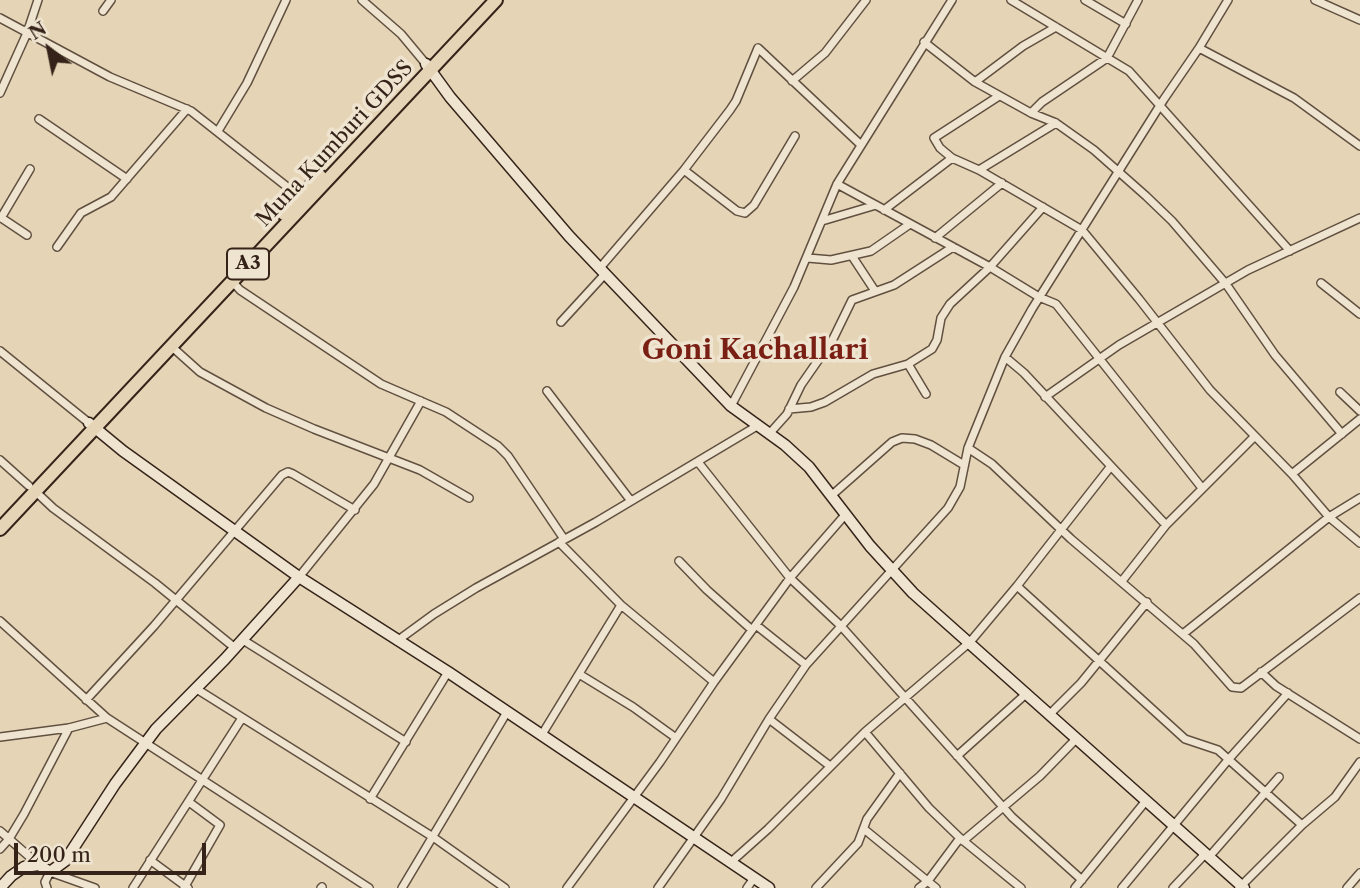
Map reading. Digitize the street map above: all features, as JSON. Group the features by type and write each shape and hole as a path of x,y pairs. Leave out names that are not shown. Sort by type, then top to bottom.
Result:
{"highway":[{"name":"Muna Kumburi GDSS","path":"92,425 232,281 428,67 485,0"},
{"name":"Muna Kumburi GDSS","path":"0,528 32,489 300,197 496,0"},
{"name":"Muna Kumburi GDSS","path":"0,517 32,489"}],"street":[{"path":"0,93 27,33 38,0"},
{"path":"103,11 111,0"},
{"path":"218,131 247,83 286,0"},
{"path":"362,0 401,34 477,130 569,236 731,406 770,433 809,467 892,571 913,593 1145,802 1175,825 1241,887 1302,825 1335,797 1360,762"},
{"path":"792,80 825,53 866,0"},
{"path":"731,406 808,258 837,184 952,0"},
{"path":"1012,0 1129,71 1290,251"},
{"path":"1085,0 1126,24"},
{"path":"1031,113 1042,102 1107,58 1138,0"},
{"path":"658,888 721,799 769,719 806,665 948,508 960,487 968,448 1005,357 1039,297 1228,0"},
{"path":"1315,0 1360,20"},
{"path":"0,18 110,77 187,109 300,197"},
{"path":"975,82 1023,46 1056,27"},
{"path":"924,42 975,82 1031,113 1056,123 1119,171 1172,221 1226,284 1275,355 1342,434"},
{"path":"561,322 736,101 758,48 861,145"},
{"path":"1199,48 1294,97 1360,146"},
{"path":"999,96 934,138 951,158 979,170 1082,230 1210,390 1292,474 1329,517 1360,543"},
{"path":"57,247 81,214 111,197 187,109"},
{"path":"39,119 127,179"},
{"path":"979,170 1056,123"},
{"path":"684,170 726,203 745,213 754,205 795,136"},
{"path":"884,210 951,158"},
{"path":"27,235 1,217 30,169"},
{"path":"935,238 1002,183"},
{"path":"837,184 1056,304 1202,488"},
{"path":"822,221 876,205"},
{"path":"789,409 811,407 825,402 873,374 908,364 932,349 937,340 941,318 950,304 990,267 1043,207"},
{"path":"1045,397 1100,358 1248,270 1360,218"},
{"path":"808,258 831,260 871,251 910,224"},
{"path":"770,433 789,409 801,385 833,340 852,300 894,285 953,247"},
{"path":"852,256 875,291"},
{"path":"232,281 240,290 381,384 446,411 498,446 508,456 561,541 621,605 713,682"},
{"path":"1321,283 1360,314"},
{"path":"171,345 200,372 266,408 420,470 469,498"},
{"path":"0,351 123,451 299,577 448,672 768,888"},
{"path":"1005,357 1166,525"},
{"path":"908,364 926,394"},
{"path":"547,391 631,501"},
{"path":"1340,392 1360,411"},
{"path":"47,888 45,882 50,872 65,861 145,743 239,644 355,510 391,458 421,401"},
{"path":"1292,474 1360,419"},
{"path":"397,641 476,587 631,501 757,426"},
{"path":"1122,581 1166,525 1255,436"},
{"path":"831,496 891,442 902,438 932,445 964,465"},
{"path":"968,448 992,464 1060,529 1183,634 1232,687 1241,688 1360,598"},
{"path":"0,460 53,508 239,644 406,743"},
{"path":"698,462 790,578 841,626 1002,806 1079,885 1145,802"},
{"path":"730,863 768,830 865,732 970,642 1111,466"},
{"path":"86,700 177,600 274,484 288,472 355,510"},
{"path":"1183,634 1329,517 1360,499"},
{"path":"567,888 790,578 845,514"},
{"path":"679,561 707,590 806,665"},
{"path":"1017,586 1185,739 1218,750 1302,825"},
{"path":"1050,714 1147,602"},
{"path":"541,736 621,605"},
{"path":"0,621 107,718 369,888"},
{"path":"370,799 448,672"},
{"path":"1261,673 1288,694 1360,739"},
{"path":"579,674 677,738"},
{"path":"195,688 433,836 505,888"},
{"path":"957,757 1027,693"},
{"path":"1122,888 1228,760 1288,694"},
{"path":"402,888 507,712"},
{"path":"0,737 69,728 107,718"},
{"path":"134,888 242,718"},
{"path":"769,719 830,765"},
{"path":"0,849 9,839 69,728"},
{"path":"865,732 929,808 961,839 1021,888"},
{"path":"919,888 928,881 961,839 1040,776 1076,739"},
{"path":"816,888 858,843 867,819 900,773"},
{"path":"1173,888 1279,777"},
{"path":"150,860 186,887 220,825 189,802"},
{"path":"864,829 936,888"},
{"path":"0,831 50,872 95,888"},
{"path":"0,888 24,867 39,865"},
{"path":"1346,888 1360,873"},
{"path":"747,888 754,878"}],"district":[{"name":"Goni Kachallari","path":"755,351"}]}
